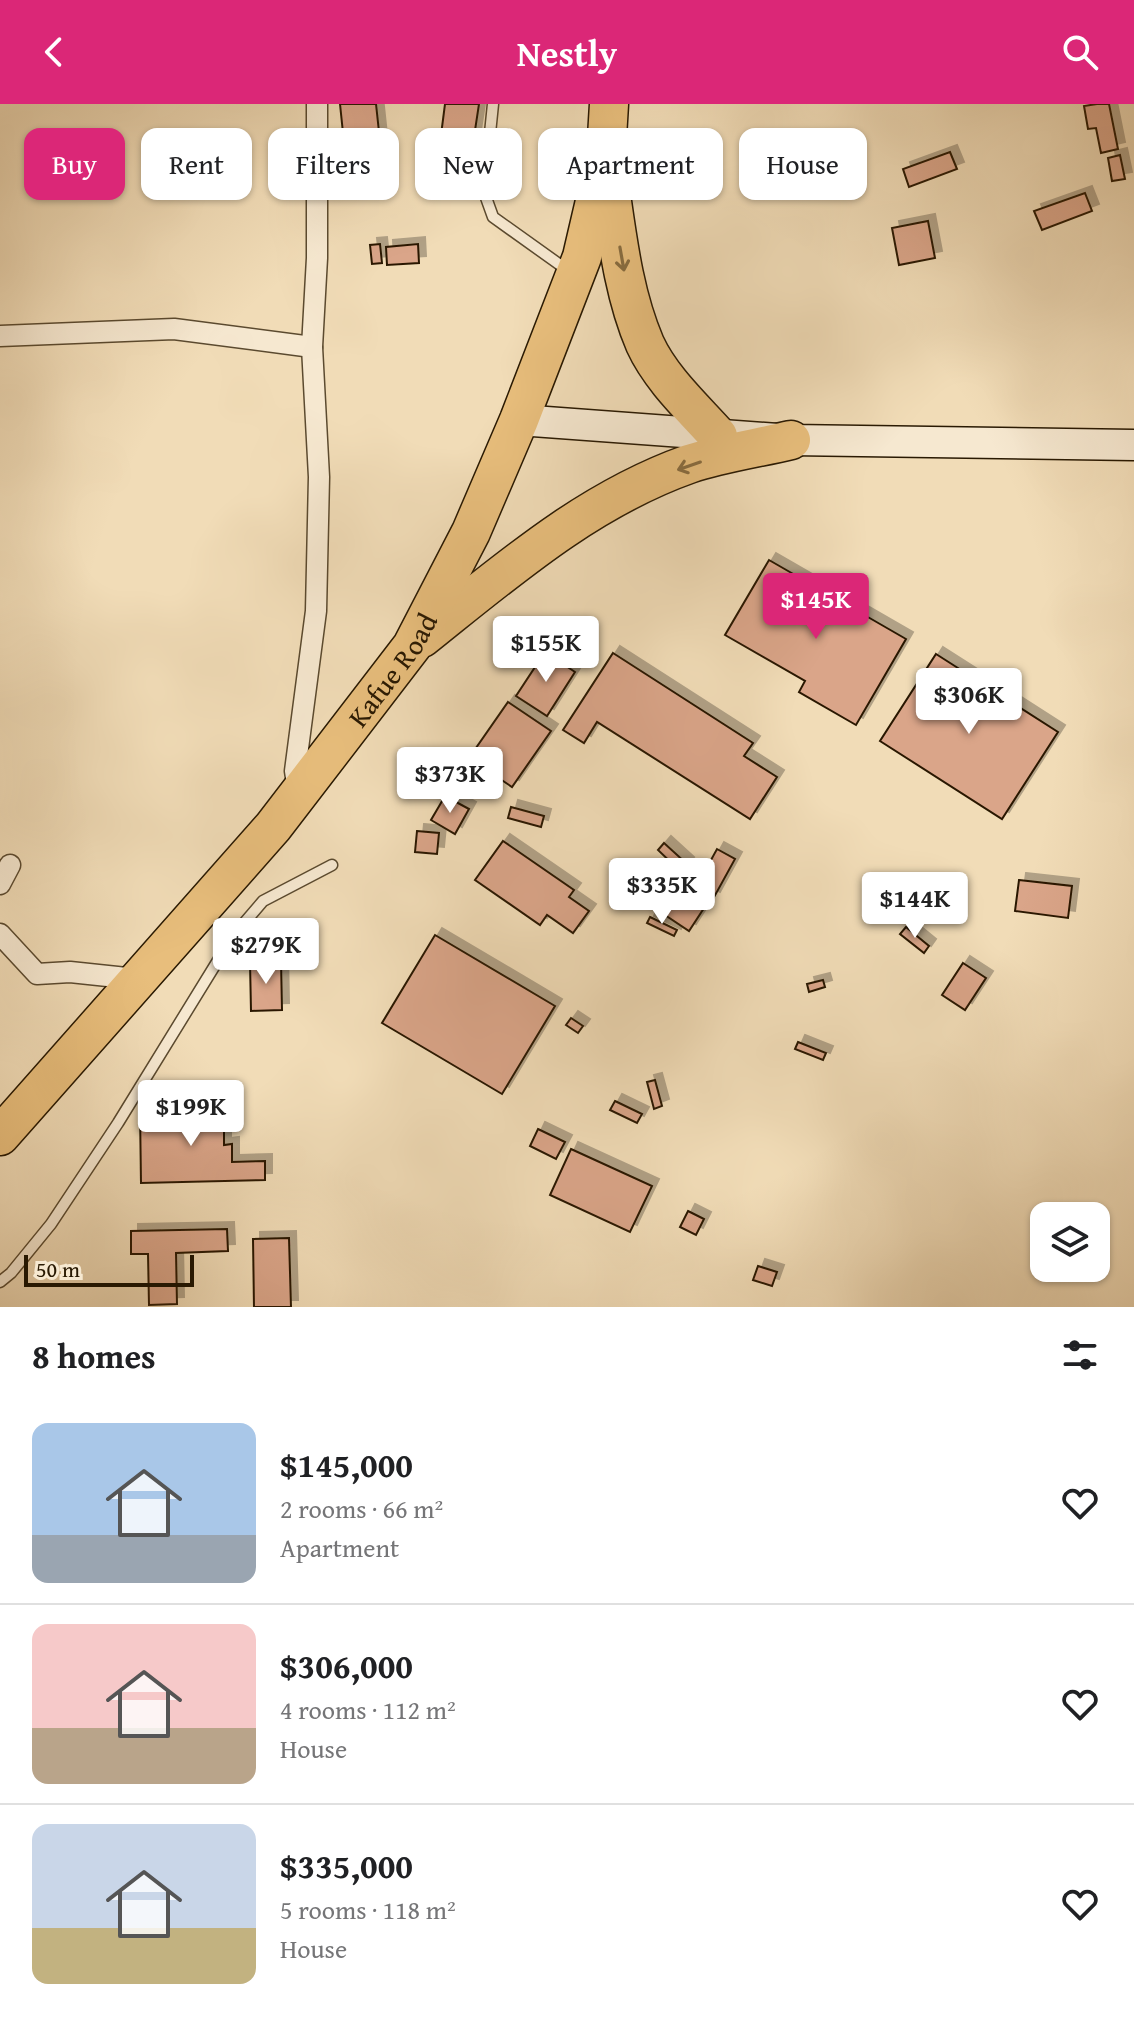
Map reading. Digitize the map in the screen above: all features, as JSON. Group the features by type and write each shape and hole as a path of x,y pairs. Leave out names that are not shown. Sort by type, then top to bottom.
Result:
{"highway":[{"name":"Kafue Road","path":"608,128 609,104"},
{"name":"Kafue Road","path":"0,1136 298,796 412,646 471,532 519,420 575,276 596,200"},
{"path":"613,200 623,267 645,344 661,370 718,436"},
{"path":"412,646 539,544 604,503 691,464 791,440"}],"street":[{"path":"298,796 295,771 316,611 319,477 312,347 317,258 317,104"},
{"path":"0,336 174,329 312,347"},
{"path":"519,420 791,440 1134,445"},
{"path":"0,884 10,865"},
{"path":"0,934 37,974 70,972 136,979"}],"lane":[{"path":"493,104 484,192 493,217 575,276"},
{"path":"0,1282 51,1224 118,1123 233,936 263,901 332,865"}],"building":[{"path":"340,104 376,104 379,128 342,128"},
{"path":"445,104 479,104 475,128 442,128"},
{"path":"1109,104 1118,149 1101,153 1096,128 1088,129 1084,106"},
{"path":"950,152 957,169 909,187 903,169"},
{"path":"1120,155 1125,179 1112,181 1108,158"},
{"path":"1085,193 1092,211 1042,230 1034,211"},
{"path":"928,221 935,258 899,265 892,228"},
{"path":"380,244 382,263 372,264 370,245"},
{"path":"418,244 419,263 387,265 386,247"},
{"path":"769,560 906,639 856,725 799,692 805,681 725,635"},
{"path":"545,652 575,672 547,716 516,696"},
{"path":"613,653 753,743 744,756 777,777 750,819 597,722 584,743 563,730"},
{"path":"936,654 1058,732 1002,819 880,741"},
{"path":"508,702 551,731 512,787 469,758"},
{"path":"445,796 469,809 455,834 431,820"},
{"path":"511,807 544,816 541,827 508,818"},
{"path":"417,831 439,833 437,854 415,852"},
{"path":"503,841 574,890 569,897 589,911 573,933 547,915 540,925 475,880"},
{"path":"664,843 687,864 680,871 658,850"},
{"path":"717,849 735,859 713,899 695,889"},
{"path":"1019,880 1072,886 1068,918 1015,911"},
{"path":"676,885 706,905 689,931 659,911"},
{"path":"650,917 677,930 674,936 647,923"},
{"path":"906,927 929,946 924,953 900,934"},
{"path":"435,935 555,1006 502,1094 382,1023"},
{"path":"281,961 282,1010 251,1011 250,962"},
{"path":"963,963 986,978 965,1010 942,995"},
{"path":"823,980 825,987 809,992 807,984"},
{"path":"571,1018 583,1026 578,1033 566,1025"},
{"path":"798,1042 826,1053 823,1060 795,1049"},
{"path":"655,1080 662,1106 654,1109 647,1082"},
{"path":"615,1101 642,1114 637,1123 610,1110"},
{"path":"231,1108 232,1125 224,1125 224,1145 232,1144 232,1162 265,1161 265,1180 141,1183 140,1111"},
{"path":"538,1129 565,1142 556,1159 530,1146"},
{"path":"571,1149 652,1186 630,1232 550,1195"},
{"path":"688,1211 704,1219 696,1235 680,1227"},
{"path":"227,1229 228,1251 176,1253 177,1304 149,1305 148,1254 131,1254 131,1231"},
{"path":"289,1238 291,1307 254,1307 253,1239"},
{"path":"758,1266 777,1272 772,1286 753,1280"}]}
